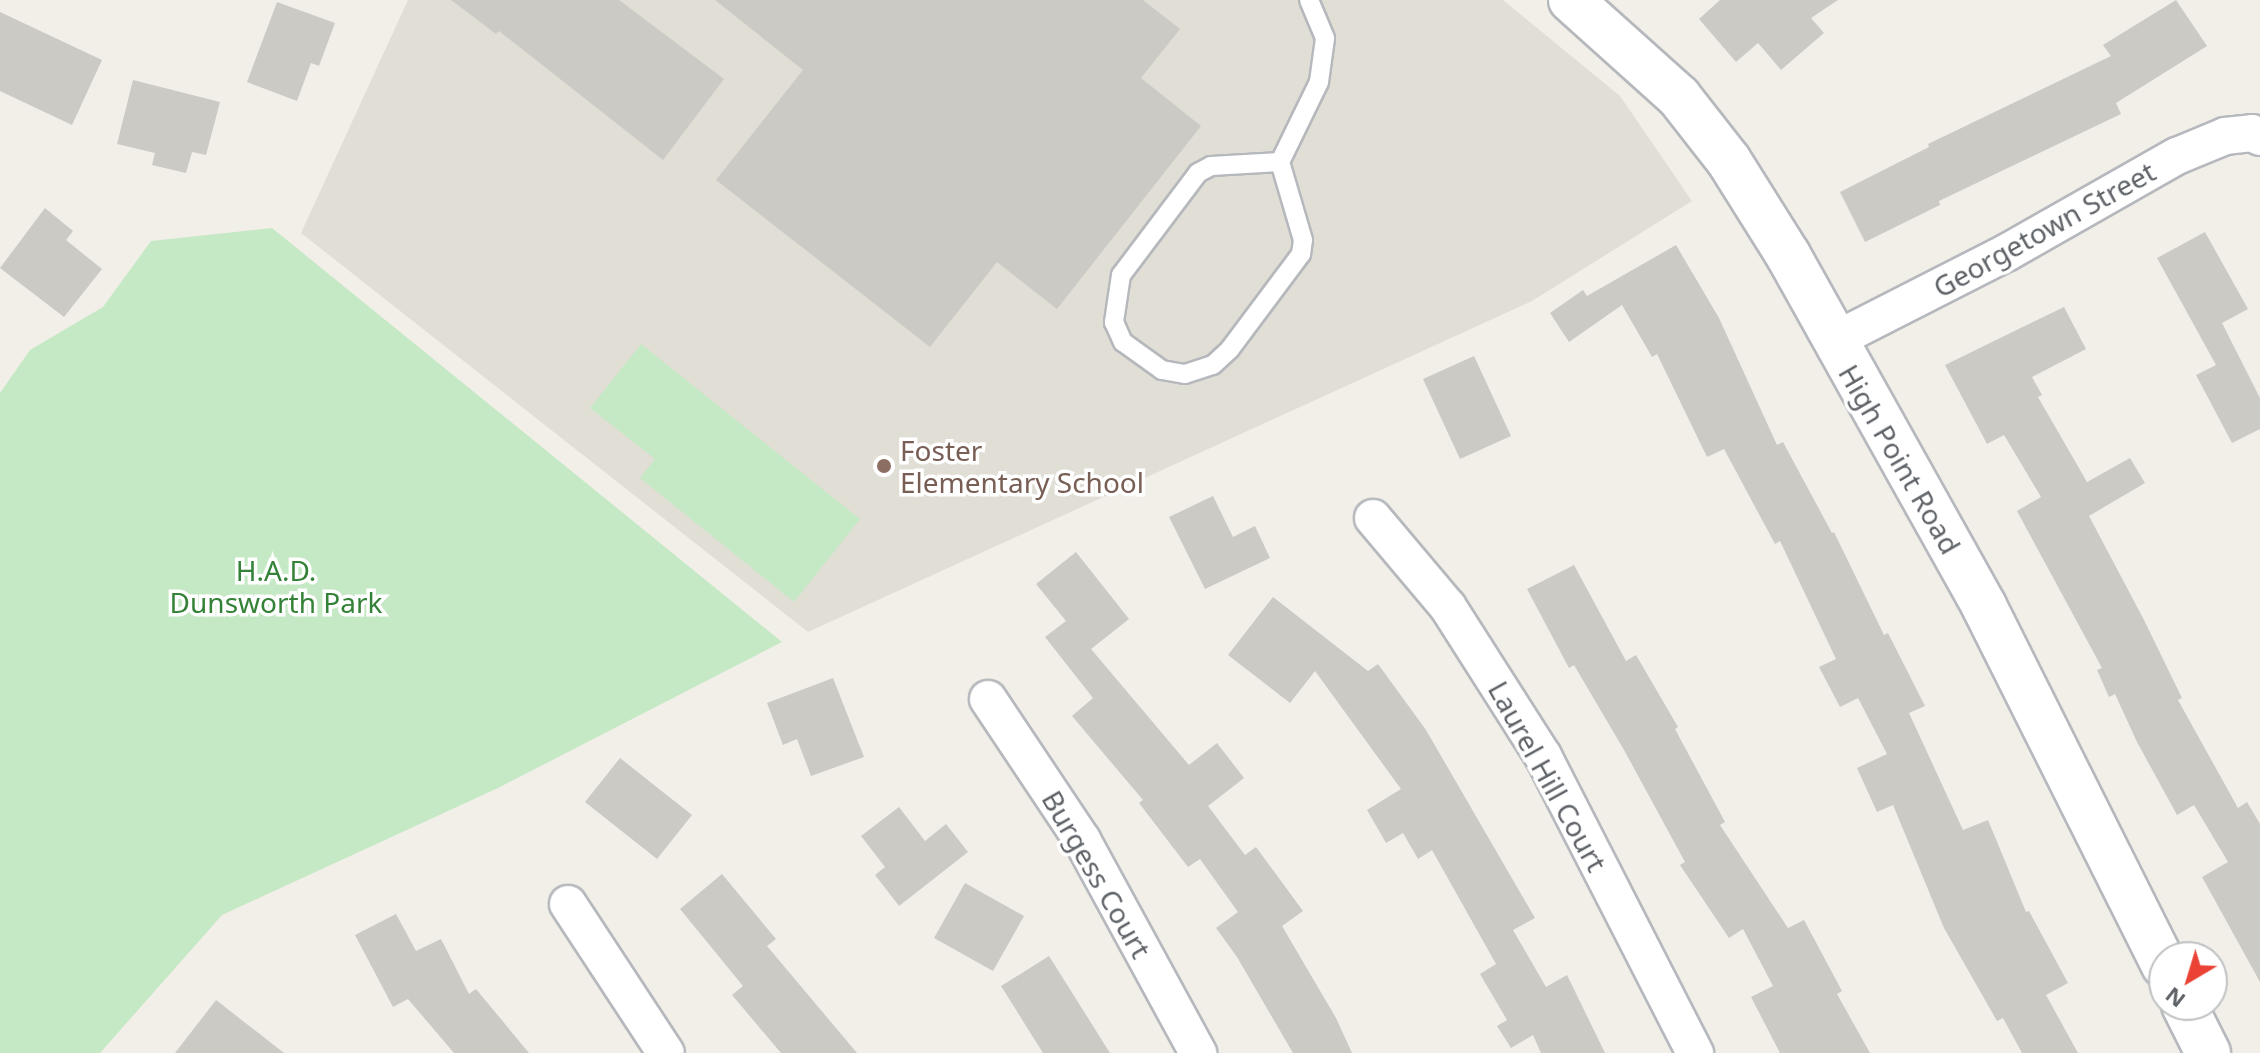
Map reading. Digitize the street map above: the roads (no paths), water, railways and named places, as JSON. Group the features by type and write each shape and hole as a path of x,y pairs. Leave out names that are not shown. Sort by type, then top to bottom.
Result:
{"street":[{"name":"High Point Road","path":"1591,6 1679,97 1729,161 1788,255 1833,341 1984,606 2152,941"},
{"name":"Georgetown Street","path":"1833,341 2006,253 2177,156 2225,136 2252,133 2260,137"},
{"name":"Laurel Hill Court","path":"1373,518 1448,607 1543,756 1695,1053"},
{"name":"Burgess Court","path":"988,699 1082,840 1198,1053"},
{"path":"568,904 666,1053"},
{"path":"2192,1021 2208,1053"}],"lane":[{"path":"1280,162 1211,166 1198,173 1121,275 1114,322 1123,342 1162,370 1185,374 1213,365 1230,349 1301,254 1303,240 1280,162 1319,82 1325,38 1309,0"}],"place":[{"name":"Foster Elementary School","path":"884,466"}],"park label":[{"name":"H.A.D. Dunsworth Park","path":"276,586"}]}
